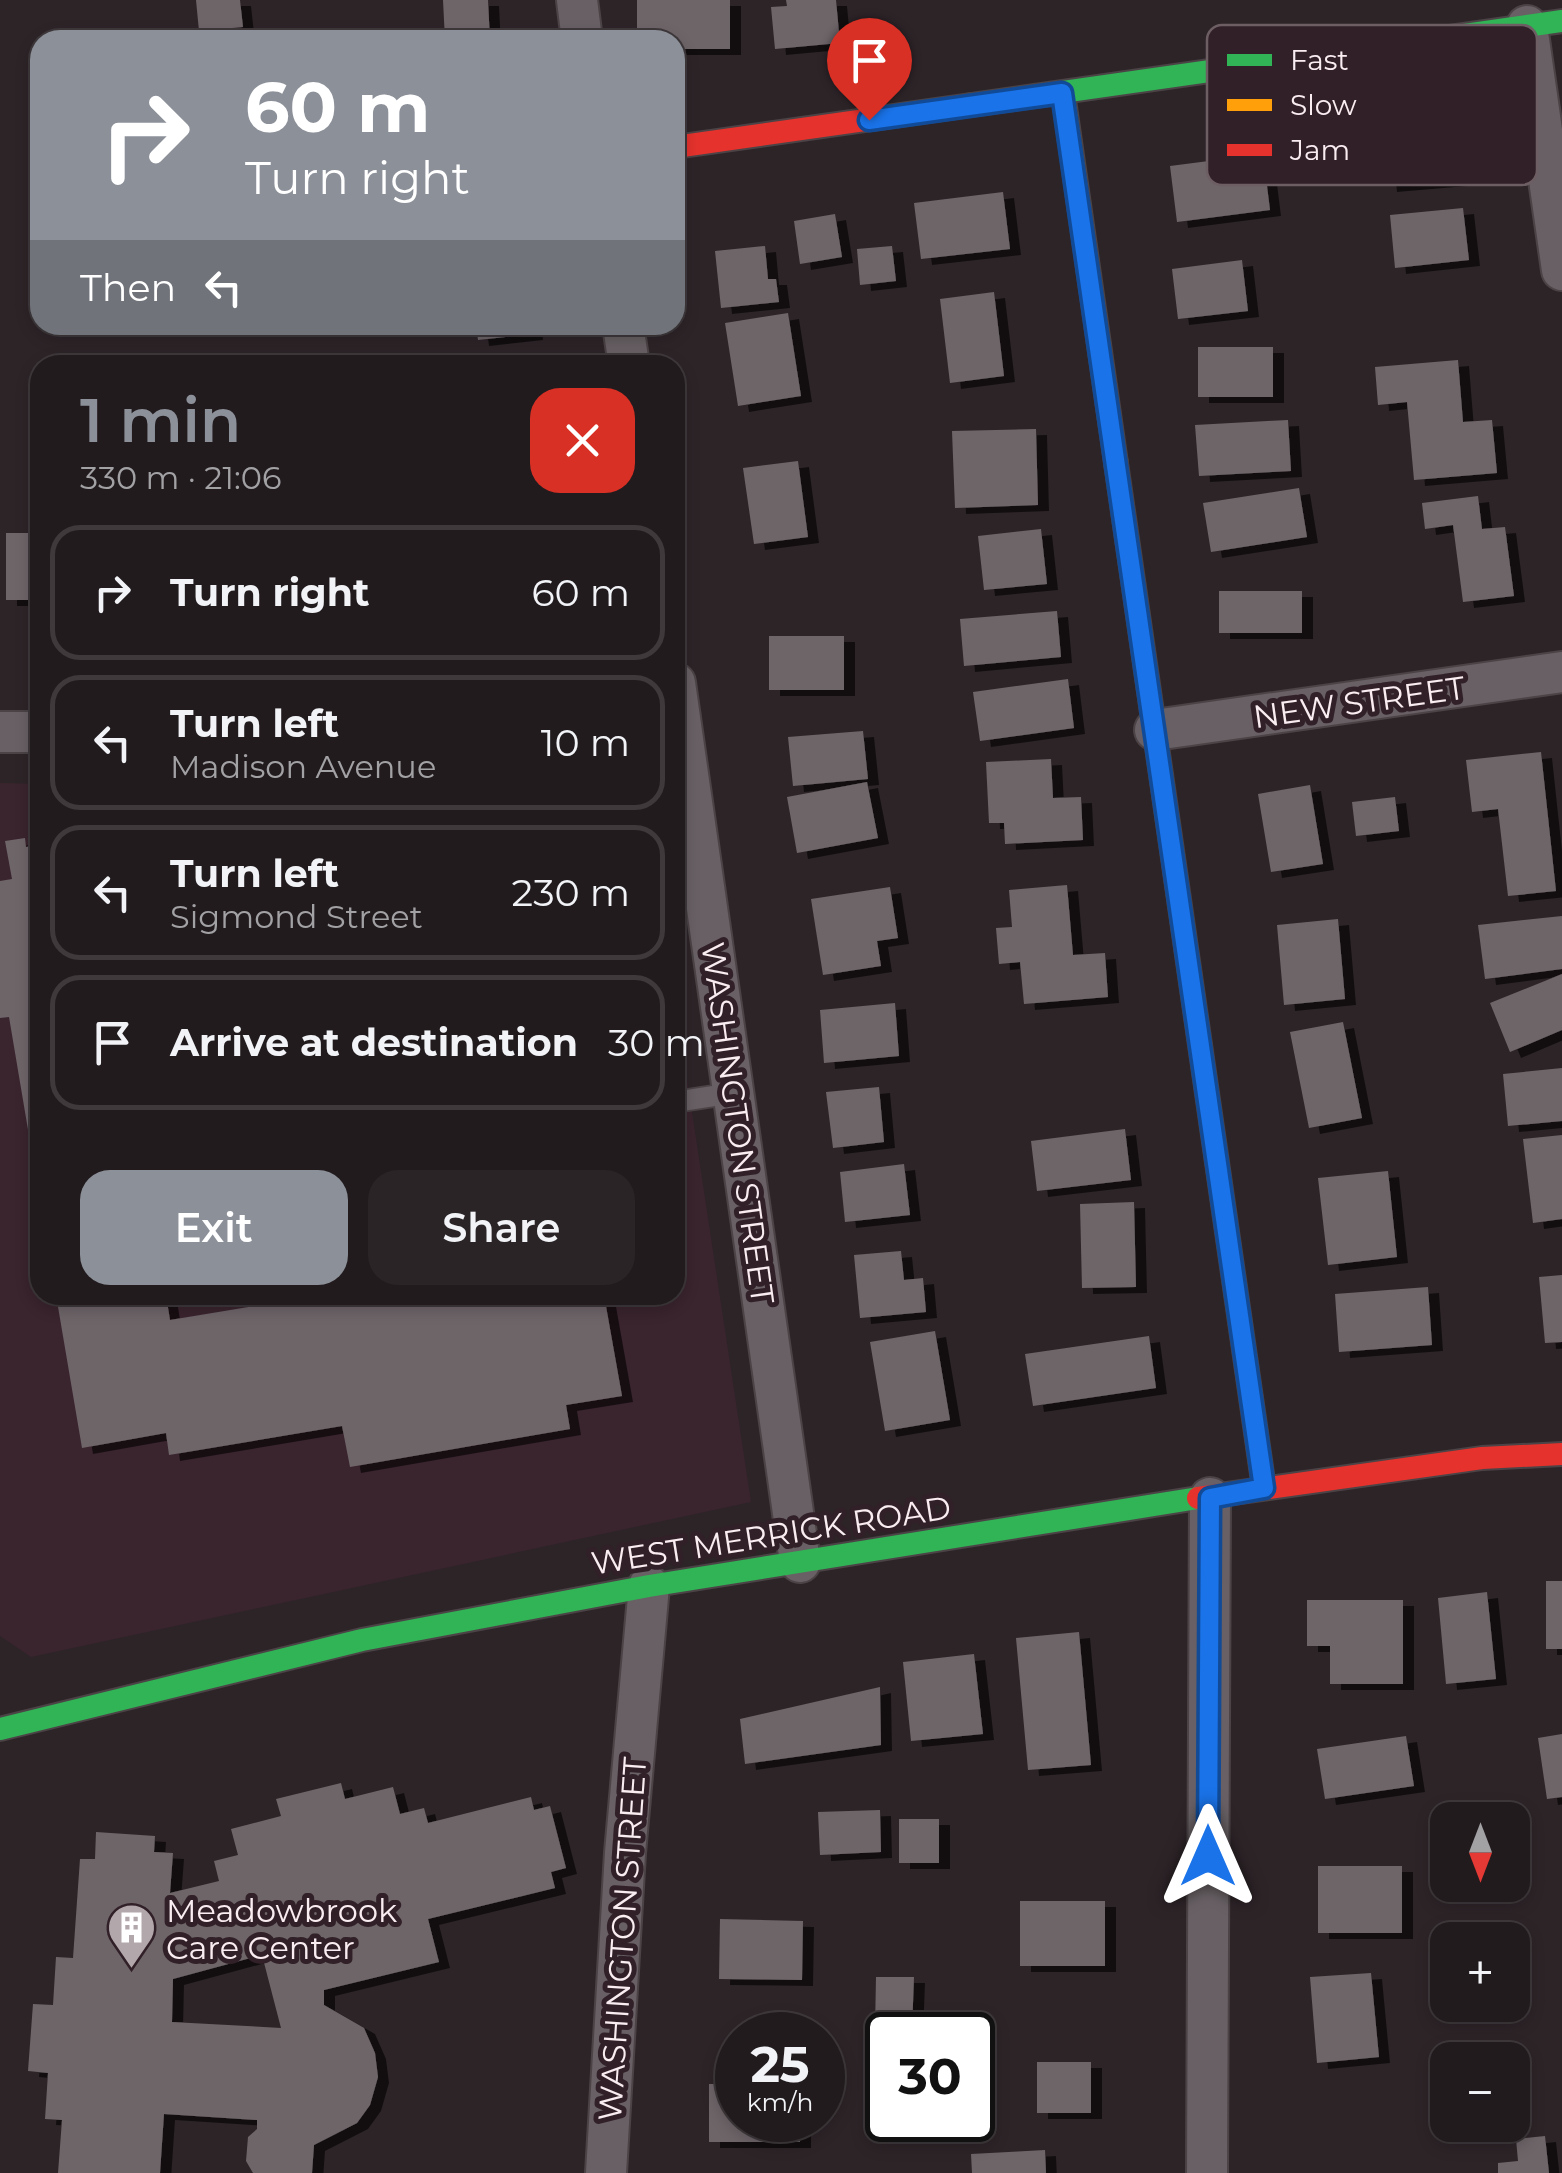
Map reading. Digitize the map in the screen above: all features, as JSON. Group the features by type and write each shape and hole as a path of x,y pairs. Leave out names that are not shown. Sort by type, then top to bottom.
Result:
{"street":[{"path":"577,0 581,30"},
{"path":"1545,23 1562,270"},
{"path":"685,146 1207,72"},
{"path":"1062,93 1264,1488"},
{"name":"NEW STREET","path":"1156,730 1562,672"},
{"path":"0,732 30,732"},
{"name":"WASHINGTON STREET","path":"685,755 800,1562"},
{"name":"WEST MERRICK ROAD","path":"0,1729 362,1640 649,1586 1264,1488 1482,1458 1562,1454"},
{"path":"1206,2173 1210,1498"},
{"name":"WASHINGTON STREET","path":"606,2173 625,1852 649,1586"}],"lane":[{"path":"685,1100 733,1093"}],"shaded area":[{"path":"0,783 30,784 30,1305 685,1305 685,1066 751,1502 31,1657 0,1636"}],"building":[{"path":"196,0 240,0 243,27 199,30"},
{"path":"443,0 488,0 490,30 444,30"},
{"path":"637,0 730,0 730,49 685,49 685,30 637,30"},
{"path":"786,0 836,0 840,43 775,49 771,7 787,6"},
{"path":"1207,161 1207,185 1267,185 1270,210 1177,222 1170,166"},
{"path":"1003,192 1010,249 921,259 914,203"},
{"path":"1463,208 1469,260 1395,268 1390,215"},
{"path":"835,214 842,257 800,264 794,221"},
{"path":"765,246 768,279 776,279 779,302 721,308 715,251"},
{"path":"892,246 896,281 860,285 857,249"},
{"path":"1242,260 1248,311 1178,319 1172,269"},
{"path":"994,292 1004,376 950,383 940,299"},
{"path":"788,313 801,396 738,406 725,323"},
{"path":"477,335 523,335 478,340"},
{"path":"1198,347 1273,347 1273,397 1198,397"},
{"path":"1458,360 1463,422 1492,420 1497,473 1414,480 1407,402 1378,405 1375,367"},
{"path":"1288,420 1291,471 1199,476 1195,425"},
{"path":"1036,429 1038,505 955,508 952,431"},
{"path":"798,461 808,537 754,544 743,468"},
{"path":"1299,488 1307,537 1211,552 1203,503"},
{"path":"1478,496 1482,529 1505,527 1514,596 1463,602 1453,525 1425,529 1422,503"},
{"path":"1041,529 1047,584 984,590 978,536"},
{"path":"6,533 30,533 30,600 6,600"},
{"path":"1219,591 1302,591 1302,633 1219,633"},
{"path":"1057,611 1061,657 964,666 960,619"},
{"path":"769,636 844,636 844,690 769,690"},
{"path":"1068,679 1074,728 980,741 973,692"},
{"path":"863,731 868,779 793,786 788,737"},
{"path":"1541,752 1556,891 1508,896 1498,809 1472,812 1466,760"},
{"path":"1051,759 1053,798 1081,797 1083,840 1005,844 1004,823 989,823 986,762"},
{"path":"867,782 878,838 797,853 787,797"},
{"path":"1310,785 1323,864 1271,872 1258,794"},
{"path":"1395,797 1399,831 1356,836 1352,802"},
{"path":"25,838 26,847 30,846 30,1142 9,1017 0,1018 0,881 12,879 5,841"},
{"path":"1067,885 1073,955 1105,953 1108,997 1024,1004 1020,962 999,964 996,928 1012,927 1009,890"},
{"path":"890,887 898,938 877,941 881,966 823,975 811,899"},
{"path":"1562,916 1562,969 1485,979 1478,925"},
{"path":"1338,919 1345,999 1284,1005 1277,925"},
{"path":"1562,974 1562,1030 1510,1052 1490,1003"},
{"path":"895,1003 899,1056 824,1063 820,1010"},
{"path":"1343,1022 1362,1118 1309,1128 1290,1032"},
{"path":"1562,1068 1562,1121 1508,1126 1503,1074"},
{"path":"879,1087 884,1142 833,1148 826,1092"},
{"path":"1125,1129 1131,1180 1037,1191 1031,1141"},
{"path":"1562,1135 1562,1219 1533,1223 1523,1139"},
{"path":"904,1164 910,1215 845,1222 840,1172"},
{"path":"1388,1171 1397,1257 1328,1265 1318,1178"},
{"path":"1134,1202 1136,1287 1082,1288 1080,1204"},
{"path":"901,1251 904,1280 923,1278 926,1312 860,1318 854,1255"},
{"path":"1562,1275 1562,1342 1545,1343 1539,1277"},
{"path":"1428,1287 1432,1345 1339,1352 1335,1294"},
{"path":"58,1305 168,1305 170,1320 260,1305 606,1305 622,1396 566,1405 570,1429 350,1467 342,1426 169,1455 166,1433 82,1448"},
{"path":"935,1331 950,1420 885,1431 870,1342"},
{"path":"1149,1336 1156,1388 1033,1406 1025,1354"},
{"path":"1546,1581 1562,1581 1562,1649 1546,1649"},
{"path":"1487,1592 1496,1679 1446,1684 1438,1598"},
{"path":"1307,1600 1403,1600 1403,1684 1330,1684 1330,1646 1307,1646"},
{"path":"1079,1632 1091,1765 1028,1770 1016,1638"},
{"path":"974,1654 983,1734 911,1741 903,1662"},
{"path":"880,1687 881,1745 745,1764 740,1719"},
{"path":"1562,1734 1562,1797 1547,1799 1538,1738"},
{"path":"1406,1736 1414,1786 1325,1799 1317,1749"},
{"name":"Meadowbrook Care Center","path":"341,1783 345,1799 393,1787 400,1814 424,1808 428,1823 531,1797 534,1810 550,1806 566,1868 551,1872 555,1888 428,1919 439,1962 324,1990 324,2005 364,2028 375,2053 378,2077 370,2105 357,2123 314,2145 312,2173 253,2173 246,2161 248,2137 257,2129 257,2120 164,2114 160,2173 58,2173 62,2120 45,2119 48,2073 28,2071 33,2004 53,2005 56,1957 73,1958 80,1859 95,1859 96,1832 155,1836 154,1852 173,1853 170,1893 219,1881 214,1861 238,1855 231,1829 281,1816 276,1799","holes":["262,1955 281,2028 172,2022 173,1979"]},
{"path":"880,1810 881,1852 820,1855 818,1812"},
{"path":"899,1819 939,1819 939,1863 899,1863"},
{"path":"1318,1866 1402,1866 1402,1933 1318,1933"},
{"path":"1020,1901 1105,1901 1105,1966 1020,1966"},
{"path":"720,1919 803,1921 802,1980 719,1979"},
{"path":"1371,1973 1379,2057 1317,2063 1310,1977"},
{"path":"876,1977 914,1977 913,2012 875,2012"},
{"path":"1037,2062 1091,2062 1091,2113 1037,2113"},
{"path":"709,2084 715,2084 715,2142 709,2142"},
{"path":"1545,2136 1549,2173 1498,2173 1498,2163 1518,2161 1516,2142 1530,2142 1530,2138"},
{"path":"1045,2150 1046,2173 972,2173 971,2154"}],"traffic: fast":[{"path":"1534,25 1562,21"},
{"path":"971,105 1207,71"},
{"path":"1116,463 1264,1488"},
{"path":"0,1729 362,1640 649,1586 1198,1498"}],"traffic: slow":[{"path":"1063,93 1116,463"}],"traffic: jam":[{"path":"685,146 971,105"},
{"path":"1198,1498 1482,1458 1562,1454"}],"place":[{"name":"Meadowbrook Care Center","path":"131,1970"}],"route":[{"path":"869,120 1062,93 1264,1488 1210,1498 1208,1856"}]}
